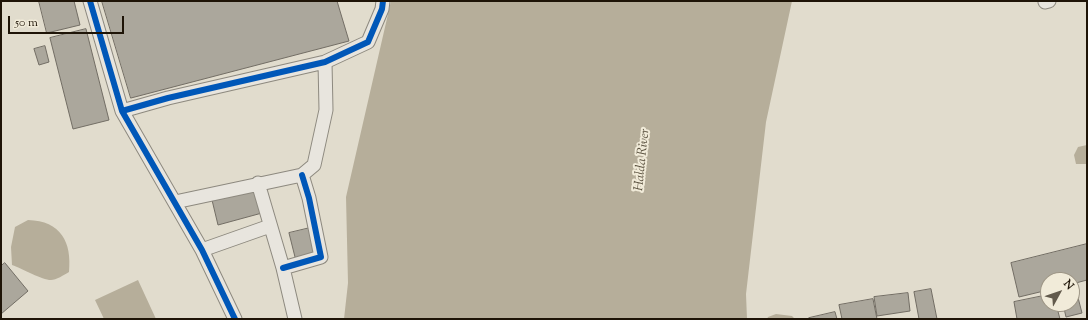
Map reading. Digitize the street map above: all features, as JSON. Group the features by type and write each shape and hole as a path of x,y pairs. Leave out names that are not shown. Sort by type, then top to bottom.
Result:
{"street":[{"path":"90,1 122,111 202,250 235,319"},
{"path":"122,111 168,98 325,62 368,42 382,9 383,1"},
{"path":"175,202 258,183 302,175 314,165 326,110 325,62"},
{"path":"283,268 321,257 309,198 302,175"},
{"path":"258,183 283,268 295,319"},
{"path":"202,250 270,226"}],"water":[{"name":"Halda River","path":"391,1 792,1 766,122 746,294 747,319 344,319 348,283 346,197"},
{"path":"1087,145 1087,164 1076,164 1074,155 1078,147"},
{"path":"28,220 49,224 62,235 68,251 69,272 58,278 47,280 12,265 11,247 15,227"},
{"path":"138,280 156,319 104,319 95,300"},
{"path":"776,314 792,316 795,319 767,319 768,317"}],"building":[{"path":"39,1 74,1 80,25 47,33"},
{"path":"102,1 337,1 349,41 131,98"},
{"path":"86,29 109,120 73,129 50,38"},
{"path":"45,46 49,62 39,65 34,49"},
{"path":"255,189 262,213 218,225 212,200"},
{"path":"310,228 318,256 296,261 289,233"},
{"path":"1087,244 1087,280 1080,282 1080,272 1040,272 1040,292 1019,297 1011,263"},
{"path":"5,263 28,291 1,314 1,266"},
{"path":"931,289 937,319 919,319 914,292"},
{"path":"908,293 910,311 877,316 874,297"},
{"path":"1040,297 1040,312 1058,312 1060,319 1017,319 1014,302"},
{"path":"873,299 877,319 842,319 839,305"},
{"path":"1080,305 1082,313 1066,317 1065,312 1080,312"},
{"path":"835,312 837,319 809,318"}],"cycle path":[{"path":"90,1 122,111 202,250 235,319"},
{"path":"122,111 168,98 325,62 368,42 382,9 383,1"},
{"path":"283,268 321,257 309,198 302,175"}]}
